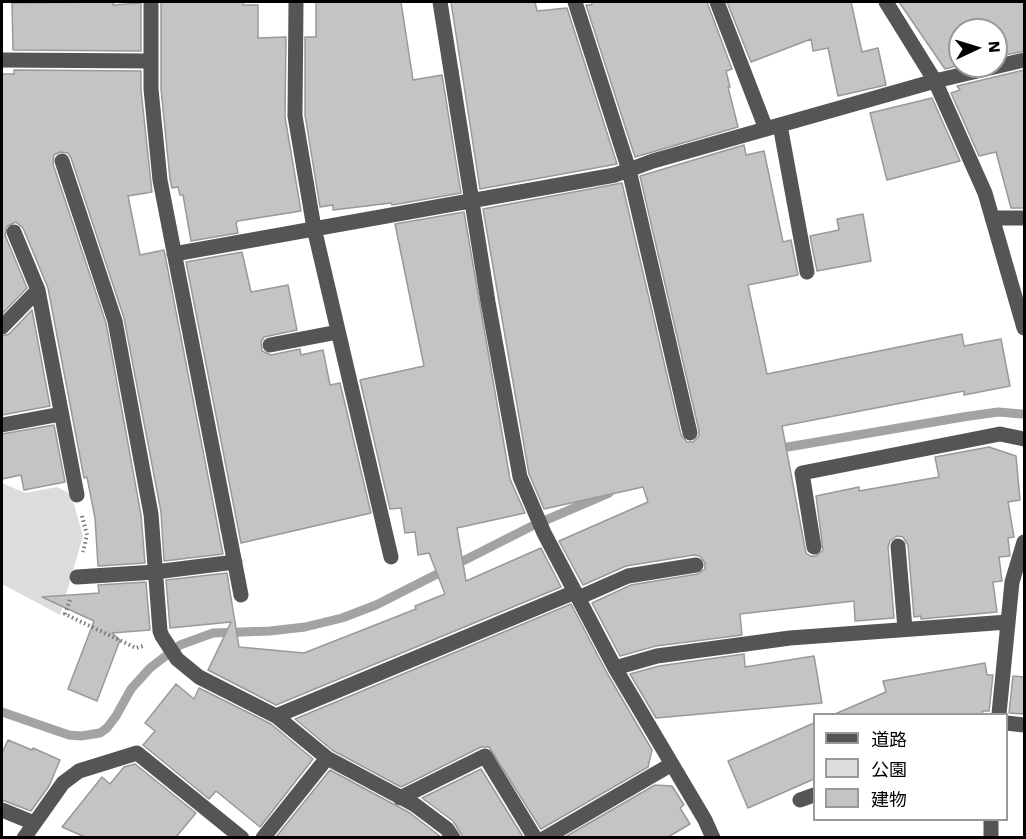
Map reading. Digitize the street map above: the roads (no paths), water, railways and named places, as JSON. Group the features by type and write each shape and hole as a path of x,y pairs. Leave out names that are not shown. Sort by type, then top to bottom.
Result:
{"street":[{"path":"151,2 151,89 160,180 241,595"},
{"path":"296,2 295,116 314,228 391,557"},
{"path":"440,2 520,477 544,533 615,668 713,837"},
{"path":"575,2 629,170 690,433"},
{"path":"717,2 773,127 807,272"},
{"path":"886,2 934,81 985,193 1024,328"},
{"path":"2,60 151,61"},
{"path":"174,254 615,175 934,81 1024,60"},
{"path":"62,160 115,321 151,514 160,631 177,659 199,677 276,716 327,758 415,805 452,837"},
{"path":"992,218 1024,218"},
{"path":"14,232 38,290 77,495"},
{"path":"2,327 38,290"},
{"path":"270,345 338,332"},
{"path":"2,425 61,414"},
{"path":"814,547 802,473 1000,434 1024,439"},
{"path":"999,713 1012,582 1024,542"},
{"path":"898,546 905,629"},
{"path":"77,577 155,572 235,562"},
{"path":"276,716 628,576 696,566"},
{"path":"615,668 657,656 790,638 1008,622"},
{"path":"1008,723 1024,725"},
{"path":"24,837 63,783 79,771 137,753 242,837"},
{"path":"400,798 485,756 535,837"},
{"path":"263,837 327,758"},
{"path":"545,837 672,764"},
{"path":"2,810 34,823"},
{"path":"991,821 991,837"}],"waterway":[{"path":"776,449 998,412 1022,414"},
{"path":"546,520 609,493"},
{"path":"2,712 69,735 100,733 107,728 131,689 150,668 180,645 213,633 305,627 342,618 376,605 532,526"}]}
